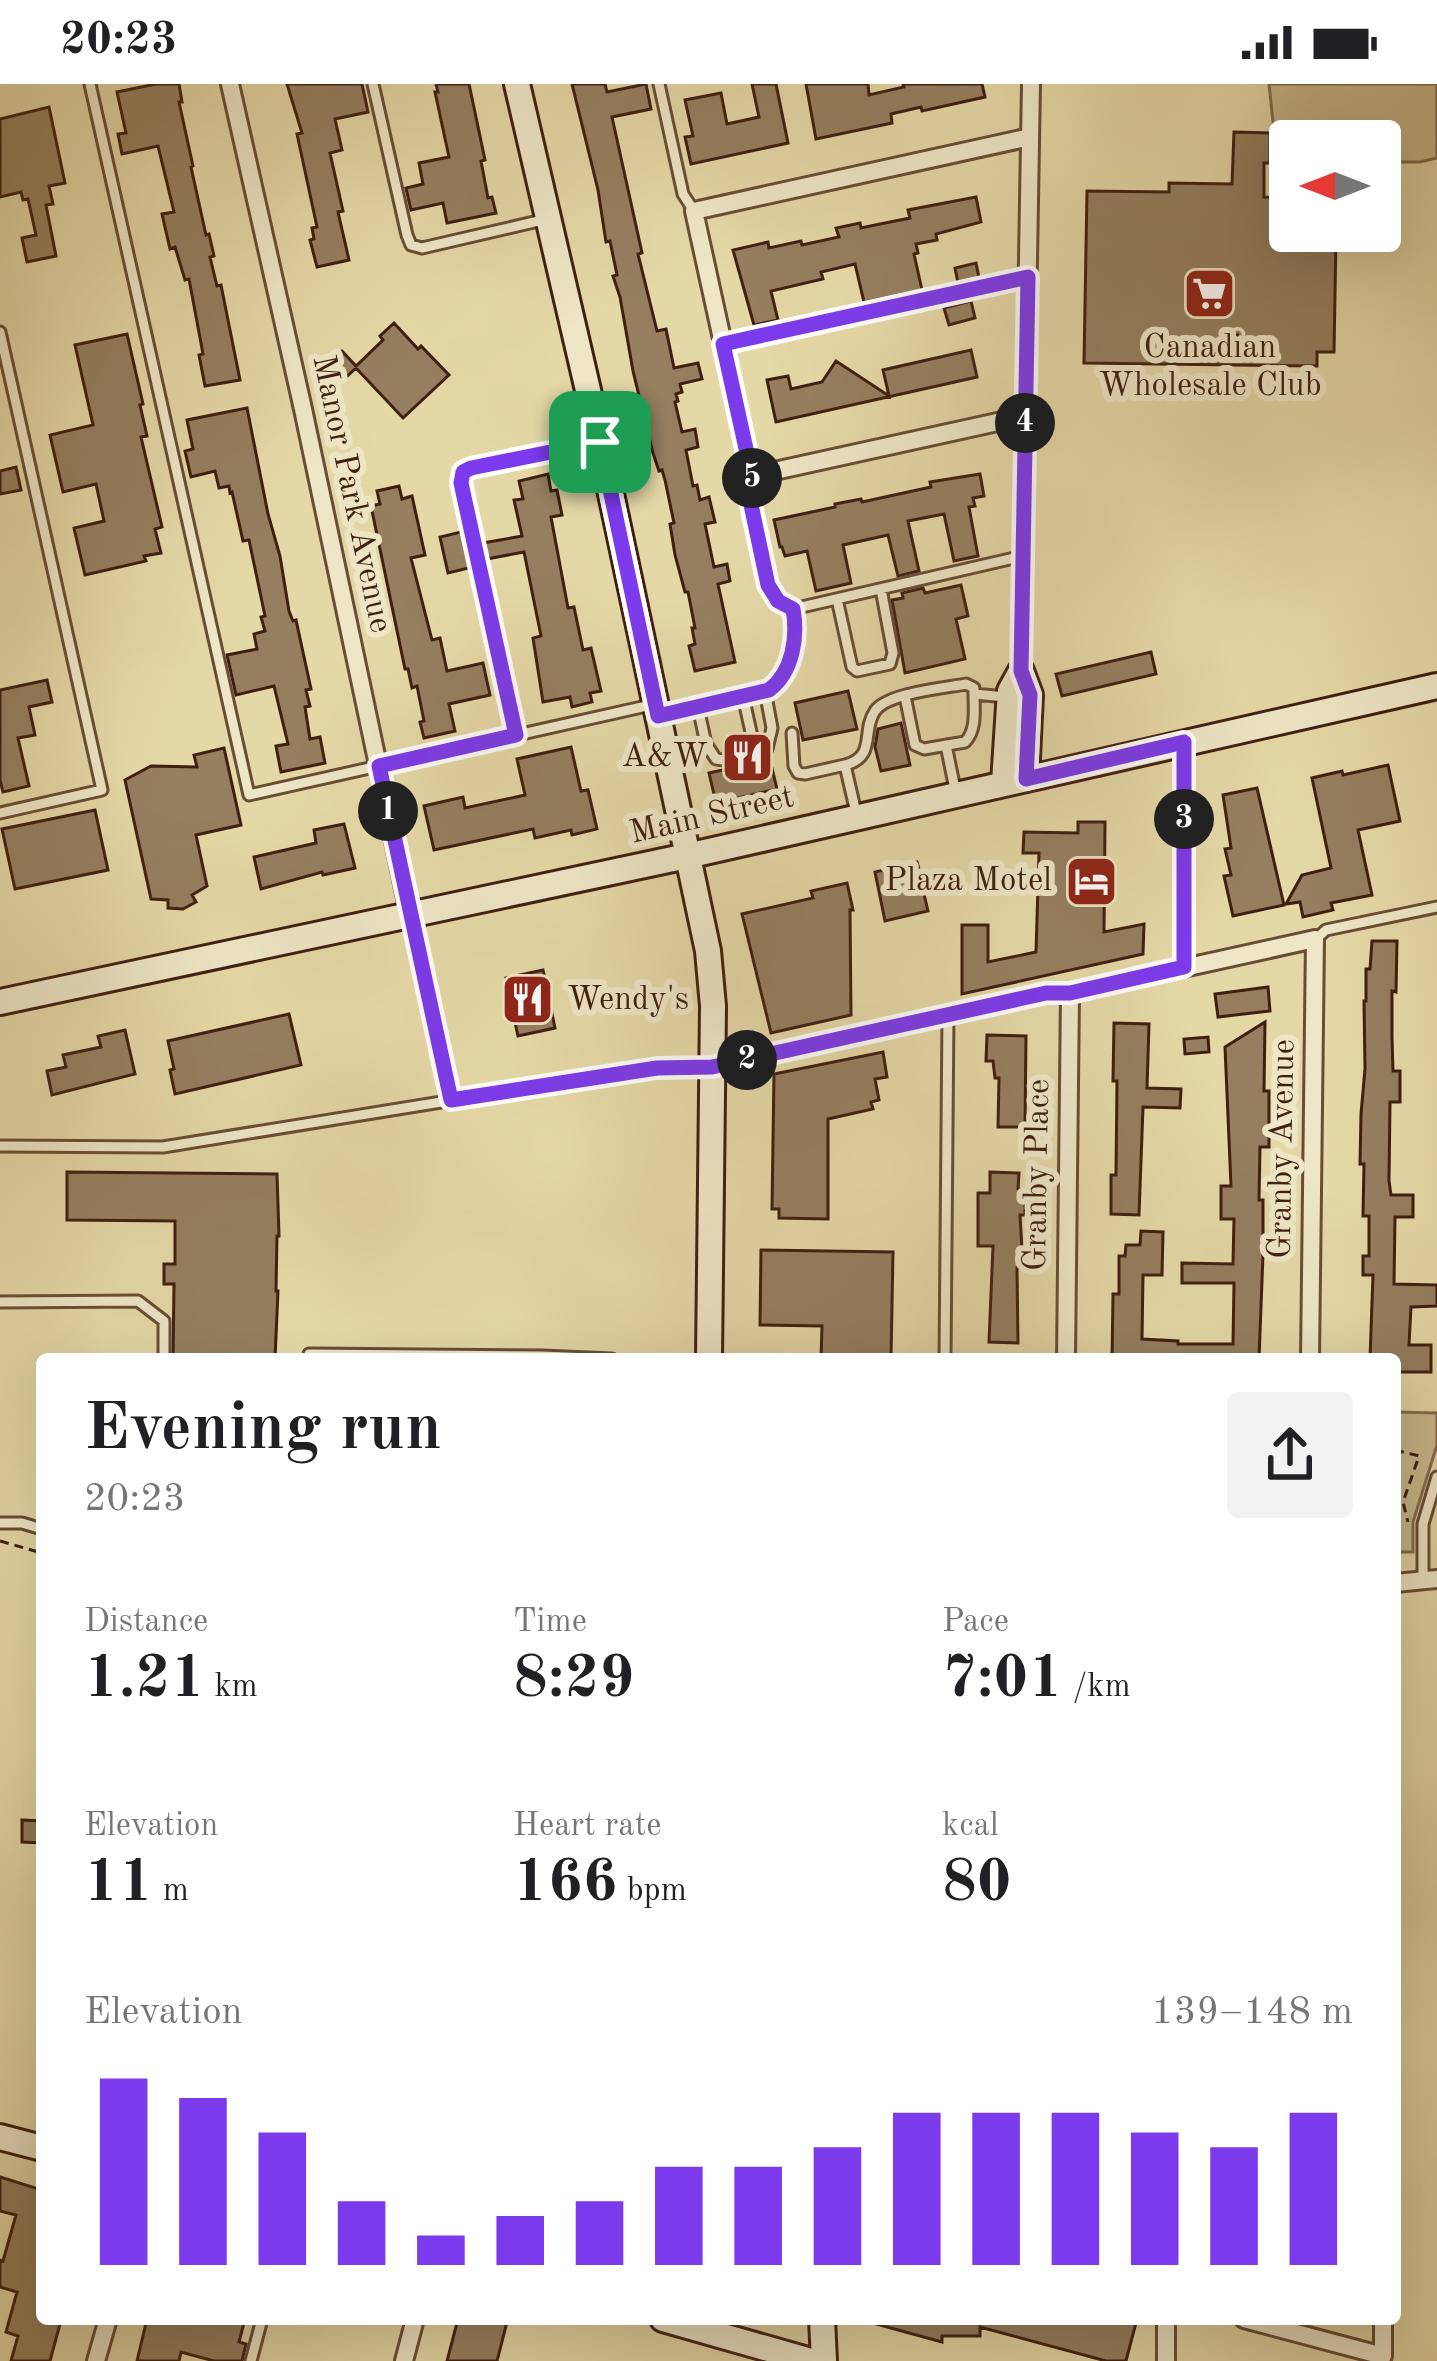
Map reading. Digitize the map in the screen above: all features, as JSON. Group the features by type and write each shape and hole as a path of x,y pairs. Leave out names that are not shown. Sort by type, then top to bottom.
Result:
{"main road":[{"path":"518,84 600,442 711,980 709,1353"},
{"path":"1015,781 1010,691 1021,671"},
{"path":"1015,781 1030,695 1021,671"},
{"name":"Main Street","path":"0,1002 410,917 1437,686"},
{"path":"0,2137 36,2146"},
{"path":"684,2325 812,2361"},
{"path":"822,2325 824,2361"}],"street":[{"name":"Manor Park Avenue","path":"230,84 304,409 410,917"},
{"path":"1021,671 1031,84"},
{"path":"1025,416 752,476 694,211 1030,136"},
{"path":"1184,742 1184,967"},
{"path":"1070,993 1316,939"},
{"name":"Granby Avenue","path":"1310,1353 1316,939"},
{"name":"Granby Place","path":"1066,1353 1070,993"},
{"path":"96,2361 106,2325"},
{"path":"404,2361 414,2325"},
{"path":"1166,2325 1166,2361"},
{"path":"1266,2325 1386,2358 1383,2325"}],"lane":[{"path":"90,84 250,795 516,735 767,691 778,683 792,656 793,609"},
{"path":"373,84 412,245 422,248 547,219"},
{"path":"659,84 683,194 694,211"},
{"path":"723,344 1028,277"},
{"path":"0,332 102,790 0,813"},
{"path":"516,735 461,483 463,472 600,442"},
{"path":"752,476 750,500 768,585 778,601 793,609 1023,556"},
{"path":"837,599 852,667 857,671 890,664 893,652 881,589"},
{"path":"792,733 798,772 857,762 877,707 905,696 966,684 974,688 970,738 924,749 915,745 905,696"},
{"path":"698,706 706,744 716,759 761,753 767,749 772,728 767,691"},
{"path":"974,694 1010,698"},
{"path":"743,696 753,741"},
{"path":"946,746 956,794"},
{"path":"845,765 857,817"},
{"path":"1316,939 1326,930 1437,907"},
{"path":"410,917 451,1100"},
{"path":"0,1146 163,1147 642,1070 712,1067 1046,993 1070,993"},
{"path":"945,1353 949,1015"},
{"path":"0,1302 138,1301 164,1321 164,1353"},
{"path":"1430,1580 1423,1524 1437,1477"},
{"path":"0,1523 36,1527"},
{"path":"251,2361 260,2325"}],"path":[{"path":"1401,1452 1419,1456 1401,1502"},
{"path":"0,1541 36,1551"}],"shaded area":[{"path":"1269,84 1437,84 1437,158 1401,162 1401,120 1273,120"},
{"path":"1401,1412 1437,1413 1437,1445 1413,1522 1413,1552 1401,1552"}],"building":[{"path":"179,84 191,167 240,380 205,386 189,279 185,280 175,247 170,249 162,214 174,212 158,146 122,154 118,134 126,133 117,92"},
{"path":"287,84 362,84 368,112 335,119 342,150 330,153 349,260 317,267 310,240 314,239 312,228 317,227 297,134 302,133"},
{"path":"436,84 469,84 488,198 492,197 496,213 447,223 443,203 411,210 406,188 423,184 419,163 449,157"},
{"path":"572,84 605,84 607,92 646,84 651,109 612,117 657,331 666,329 674,368 698,363 702,379 680,384 682,392 676,394 675,402 682,432 695,429 698,447 686,450 693,486 697,485 700,500 709,497 715,522 705,524 714,567 727,564 730,581 718,584 735,662 695,671 689,646 695,644 695,628 675,555 665,480 653,453 633,371 610,241 606,242"},
{"path":"752,84 776,84 788,143 691,164 685,137 693,136 685,100 721,93 727,124 759,117"},
{"path":"806,84 868,84 869,95 903,84 982,84 985,97 891,114 892,123 816,139"},
{"path":"49,107 65,183 49,186 53,204 46,205 56,256 27,262 22,238 36,235 28,199 23,200 21,192 0,197 0,119"},
{"name":"Canadian Wholesale Club","path":"1234,132 1269,133 1264,197 1269,197 1269,252 1336,252 1334,352 1317,352 1317,366 1084,363 1087,191 1169,192 1169,183 1232,184"},
{"path":"976,197 981,222 916,244 922,290 864,302 855,264 821,272 823,279 771,291 778,320 754,325 733,250 768,242 769,248 839,237 836,228 910,218 908,210"},
{"path":"976,263 979,278 958,283 955,268"},
{"path":"971,301 975,318 949,325 944,308"},
{"path":"394,323 449,375 403,418 356,368 341,382 326,366 342,351 356,366"},
{"path":"127,334 143,404 147,436 141,437 162,527 155,529 161,553 85,575 74,528 104,521 96,484 63,492 50,435 93,425 75,345"},
{"path":"971,350 977,377 776,422 767,380 788,376 791,389 822,382 836,361 889,396 883,370"},
{"path":"247,408 289,611 296,620 311,689 306,690 310,706 305,707 310,739 320,737 325,763 281,772 276,746 288,744 274,686 236,695 227,655 257,649 254,634 265,631 249,540 243,541 229,486 219,488 215,471 191,477 185,451 193,449 187,420"},
{"path":"16,467 21,490 0,494 0,471"},
{"path":"548,474 562,515 551,517 568,608 574,607 583,650 591,648 601,691 590,693 592,702 572,707 570,697 543,702 533,638 541,636 524,552 487,559 483,543 522,536 514,500 523,499 519,481"},
{"path":"980,474 984,496 973,498 975,506 969,507 978,556 954,561 944,514 908,521 919,571 898,576 888,535 843,545 851,583 816,591 807,551 785,556 780,547 774,520"},
{"path":"399,486 402,499 412,496 425,555 411,558 432,640 440,638 447,671 483,663 490,695 449,704 455,731 424,738 417,686 412,688 405,669 371,506 380,504 377,491"},
{"path":"461,532 469,568 448,573 440,537"},
{"path":"961,585 968,616 956,619 965,659 905,673 892,600 923,588 925,593"},
{"path":"1151,652 1156,674 1062,696 1056,674"},
{"path":"47,680 52,702 29,707 35,735 18,738 29,786 3,792 0,690"},
{"path":"848,691 857,729 803,740 795,703"},
{"path":"901,723 910,765 881,771 875,747 878,729"},
{"path":"571,747 581,791 588,790 597,829 535,838 533,829 434,850 424,806 463,797 465,808 525,795 517,759"},
{"path":"224,748 241,825 196,835 207,886 192,895 196,902 183,909 168,908 168,900 151,899 125,780 151,766 197,767 194,755"},
{"path":"770,760 777,789 716,803 709,773"},
{"path":"1388,765 1400,821 1358,830 1372,895 1331,903 1333,910 1303,917 1300,902 1286,904 1302,875 1331,868 1312,778"},
{"path":"1257,788 1284,905 1233,916 1224,876 1231,875 1225,849 1231,848 1223,795"},
{"path":"95,810 108,870 15,889 2,829"},
{"path":"1078,822 1105,822 1104,932 1144,924 1143,954 962,994 962,925 988,925 988,962 1036,952 1039,853 1023,853 1024,832 1078,833"},
{"path":"344,824 355,868 261,889 254,857 316,843 314,830"},
{"path":"917,862 929,888 923,890 928,911 885,921 875,872"},
{"path":"847,883 853,910 851,1015 771,1033 742,914 813,898 811,891"},
{"path":"1372,941 1397,941 1392,1037 1393,1071 1400,1071 1400,1102 1390,1102 1389,1181 1391,1195 1413,1195 1413,1217 1395,1217 1394,1284 1437,1285 1437,1306 1411,1307 1409,1345 1431,1345 1431,1372 1401,1372 1401,1353 1370,1353 1373,1275 1363,1275 1363,1256 1369,1256 1369,1216 1363,1216 1364,1164 1360,1164 1364,1001 1366,969 1370,969"},
{"name":"Wendy's","path":"543,970 555,1028 518,1036 504,991 508,990 506,978"},
{"path":"1268,987 1270,1011 1218,1017 1215,994"},
{"path":"289,1014 301,1065 175,1094 168,1041"},
{"path":"1265,1022 1269,1147 1260,1147 1259,1353 1112,1353 1119,1256 1125,1256 1126,1245 1140,1245 1141,1231 1163,1232 1162,1275 1143,1275 1142,1339 1233,1344 1234,1283 1182,1283 1182,1263 1233,1264 1234,1219 1221,1219 1221,1186 1231,1186 1225,1047"},
{"path":"1114,1023 1149,1024 1147,1088 1181,1089 1180,1108 1143,1107 1139,1215 1111,1214 1111,1175 1116,1175"},
{"path":"125,1030 135,1074 52,1095 47,1071 66,1067 63,1055 101,1047 98,1036"},
{"path":"987,1035 1026,1036 1025,1127 998,1127 999,1078 995,1078 993,1061 986,1061"},
{"path":"1208,1037 1209,1052 1185,1054 1184,1039"},
{"path":"883,1052 887,1077 875,1079 879,1100 871,1102 873,1109 828,1119 828,1219 779,1218 779,1209 772,1209 774,1074"},
{"path":"67,1172 277,1174 275,1353 173,1353 174,1284 164,1284 164,1264 175,1264 175,1221 67,1220"},
{"path":"990,1172 1019,1173 1018,1189 1025,1190 1025,1215 1020,1215 1023,1268 1017,1268 1018,1343 989,1342 993,1246 978,1246 978,1193 990,1193"},
{"path":"761,1250 893,1252 891,1353 821,1353 822,1326 760,1325"},
{"path":"22,1820 36,1821 36,1843 22,1842"},
{"path":"0,2177 36,2188 36,2325 60,2325 50,2361 11,2361 18,2336 6,2332 17,2292 0,2287 0,2260 16,2215 0,2211"},
{"path":"146,2325 243,2325 239,2342 246,2344 242,2361 214,2361 181,2352 179,2361 137,2361"},
{"path":"456,2325 506,2325 497,2361 447,2361"},
{"path":"880,2325 1135,2325 1126,2361 1106,2361 980,2327 980,2336 942,2336 942,2342"}],"place":[{"name":"Canadian Wholesale Club","path":"1210,294"},
{"name":"A&W","path":"747,757"},
{"name":"Plaza Motel","path":"1091,881"},
{"name":"Wendy's","path":"528,1000"}],"route":[{"path":"1028,277 1021,671 1030,695 1026,779 1184,742 1184,967 712,1067 657,1068 451,1100 379,766 516,735 461,483 463,472 600,442 658,716 769,690 792,656 795,623 793,609 778,601 768,585 750,500 752,476 723,344 1028,277"}]}
